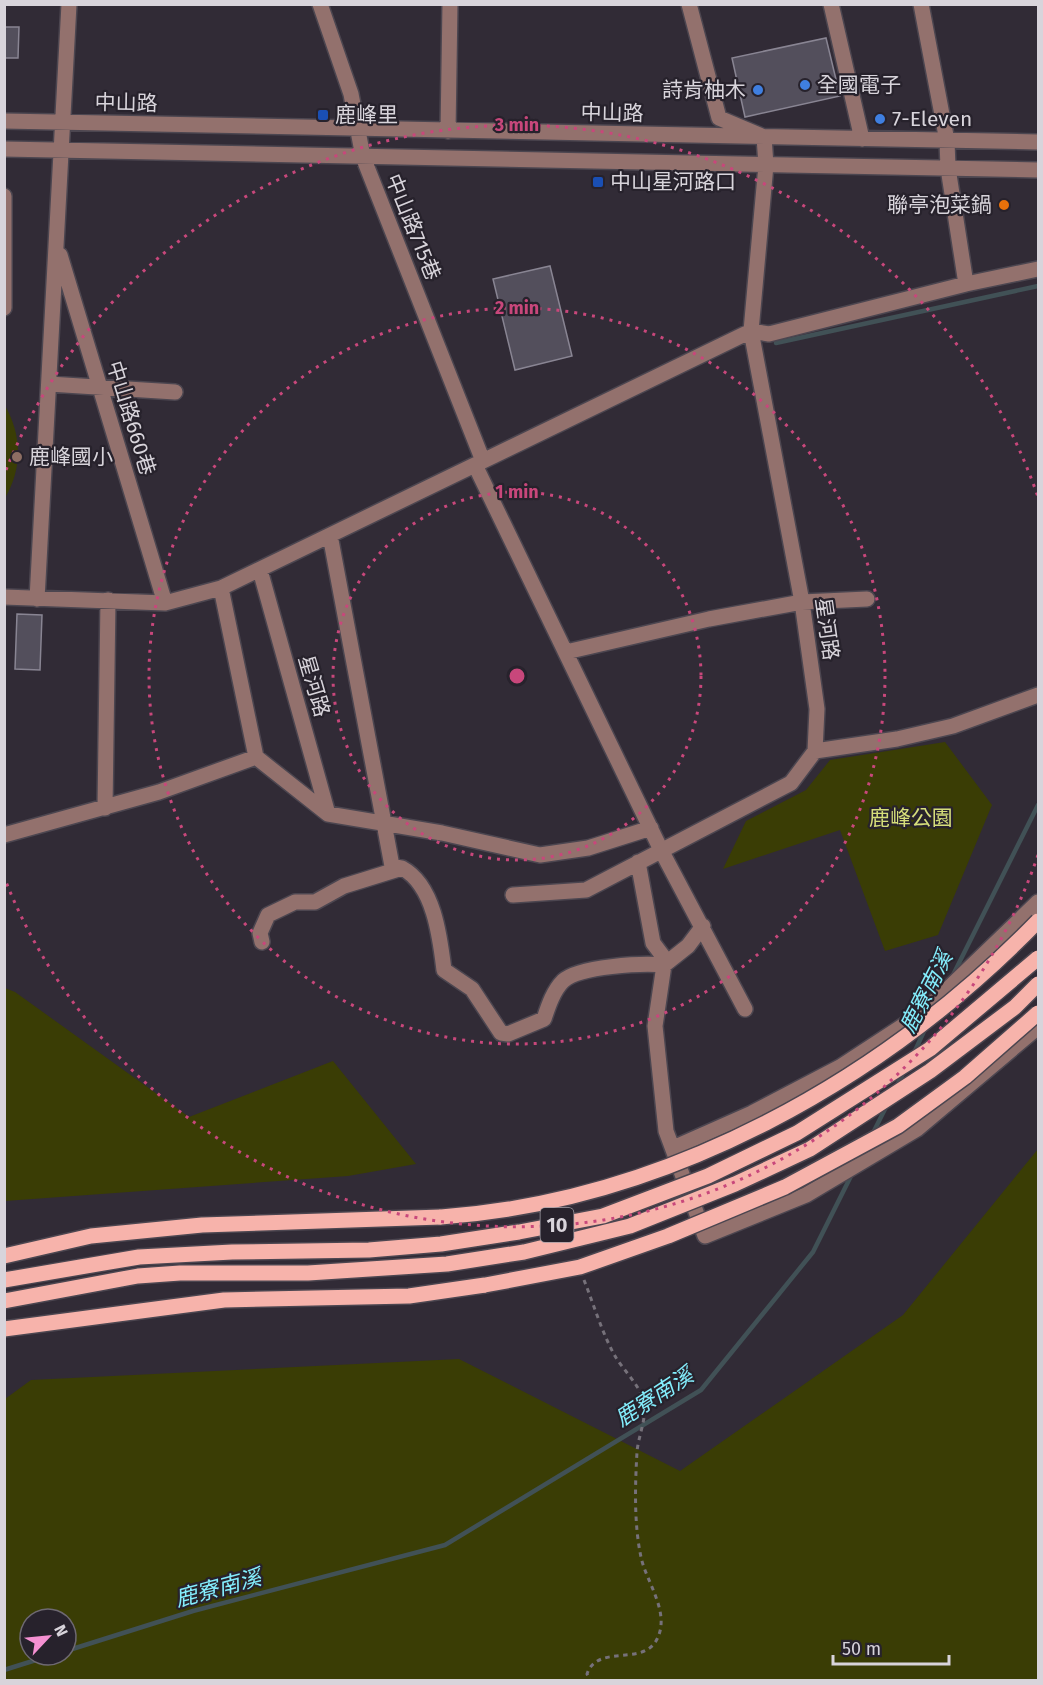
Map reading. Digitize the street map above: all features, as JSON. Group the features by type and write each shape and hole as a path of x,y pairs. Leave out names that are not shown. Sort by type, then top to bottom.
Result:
{"main road":[{"path":"4,1256 91,1236 202,1225 488,1214 580,1196 639,1178 746,1132 806,1100 899,1041 952,1001 1038,921"},
{"name":"10","path":"4,1280 139,1257 232,1252 369,1250 441,1244 603,1216 708,1176 797,1133 930,1049 1038,958"},
{"name":"10","path":"4,1301 138,1276 180,1273 308,1273 447,1264 524,1252 630,1226 735,1184 810,1149 930,1071 1015,1007 1038,984"},
{"path":"4,1329 224,1300 409,1296 485,1285 580,1267 668,1236 785,1187 898,1126 966,1077 1038,1013"}],"street":[{"name":"中山路660巷","path":"37,598 69,4"},
{"name":"中山路715巷","path":"320,4 351,94 363,157 479,463"},
{"path":"448,130 450,4"},
{"path":"689,4 719,118 764,137"},
{"path":"831,4 862,139"},
{"path":"921,4 947,141 948,168 966,284"},
{"name":"中山路","path":"4,121 1038,142"},
{"name":"星河路","path":"764,137 766,165 751,331 802,602 817,708 815,751"},
{"path":"4,149 1038,170"},
{"path":"4,196 7,302 4,308"},
{"name":"中山路660巷","path":"57,245 165,603"},
{"path":"4,597 165,603 221,588 751,331 769,334 966,284 1038,269"},
{"path":"49,384 175,392"},
{"path":"479,463 661,850 703,926 745,1010"},
{"name":"星河路","path":"330,535 393,866 402,868"},
{"name":"星河路","path":"260,570 328,814"},
{"path":"221,588 256,757 328,814 386,823 540,855 588,848 651,828"},
{"path":"566,652 709,619 802,602 867,599"},
{"path":"105,808 108,600"},
{"path":"513,895 586,890 791,783 815,751 897,740 953,726 1038,695"},
{"path":"4,835 193,782 256,757"},
{"path":"638,862 653,943 662,955 664,965 655,1026 666,1131 705,1236 806,1195 917,1129 1038,1028"},
{"path":"262,942 260,933 268,915 295,902 315,902 344,886 402,868 414,875 438,923 444,970 472,989 501,1033 508,1034 544,1019 549,1004 563,981 583,972 649,964 664,965 688,946 703,926"},
{"path":"673,1148 752,1113 840,1067 924,1012 1005,937 1038,902"}],"path":[{"path":"584,1279 614,1355 644,1402 638,1452 637,1503 640,1556 656,1594 660,1619 657,1640 646,1650 602,1658 590,1666 587,1674 590,1680"}],"green space":[{"path":"4,404 14,427 18,451 15,474 5,498"},
{"name":"鹿峰公園","path":"945,742 992,805 938,935 885,951 840,830 723,869 746,821 806,790 830,760"},
{"path":"5,988 15,992 189,1117 333,1061 416,1164 348,1176 5,1201"},
{"path":"1038,1149 1038,1680 5,1680 5,1399 31,1380 459,1359 680,1471 903,1315"}],"building":[{"path":"4,27 19,27 18,58 4,58"},
{"path":"826,38 840,96 745,117 732,58"},
{"path":"550,266 572,356 515,370 493,279"},
{"path":"17,614 42,615 40,670 15,669"}],"waterway":[{"path":"776,343 1038,286"},
{"name":"鹿寮南溪","path":"952,977 1038,805"},
{"name":"鹿寮南溪","path":"913,1055 926,1027"},
{"name":"鹿寮南溪","path":"896,1087 905,1070"},
{"name":"鹿寮南溪","path":"872,1135 887,1105"},
{"name":"鹿寮南溪","path":"78,1647 193,1611 445,1545 701,1390 813,1252 853,1172"},
{"name":"鹿寮南溪","path":"4,1670 18,1666"}],"place":[{"name":"全國電子","path":"805,85"},
{"name":"詩肯柚木","path":"758,90"},
{"name":"鹿峰里","path":"323,115"},
{"name":"7-Eleven","path":"880,119"},
{"name":"中山星河路口","path":"598,182"},
{"name":"聯亭泡菜鍋","path":"1004,205"},
{"name":"鹿峰國小","path":"17,457"}]}
